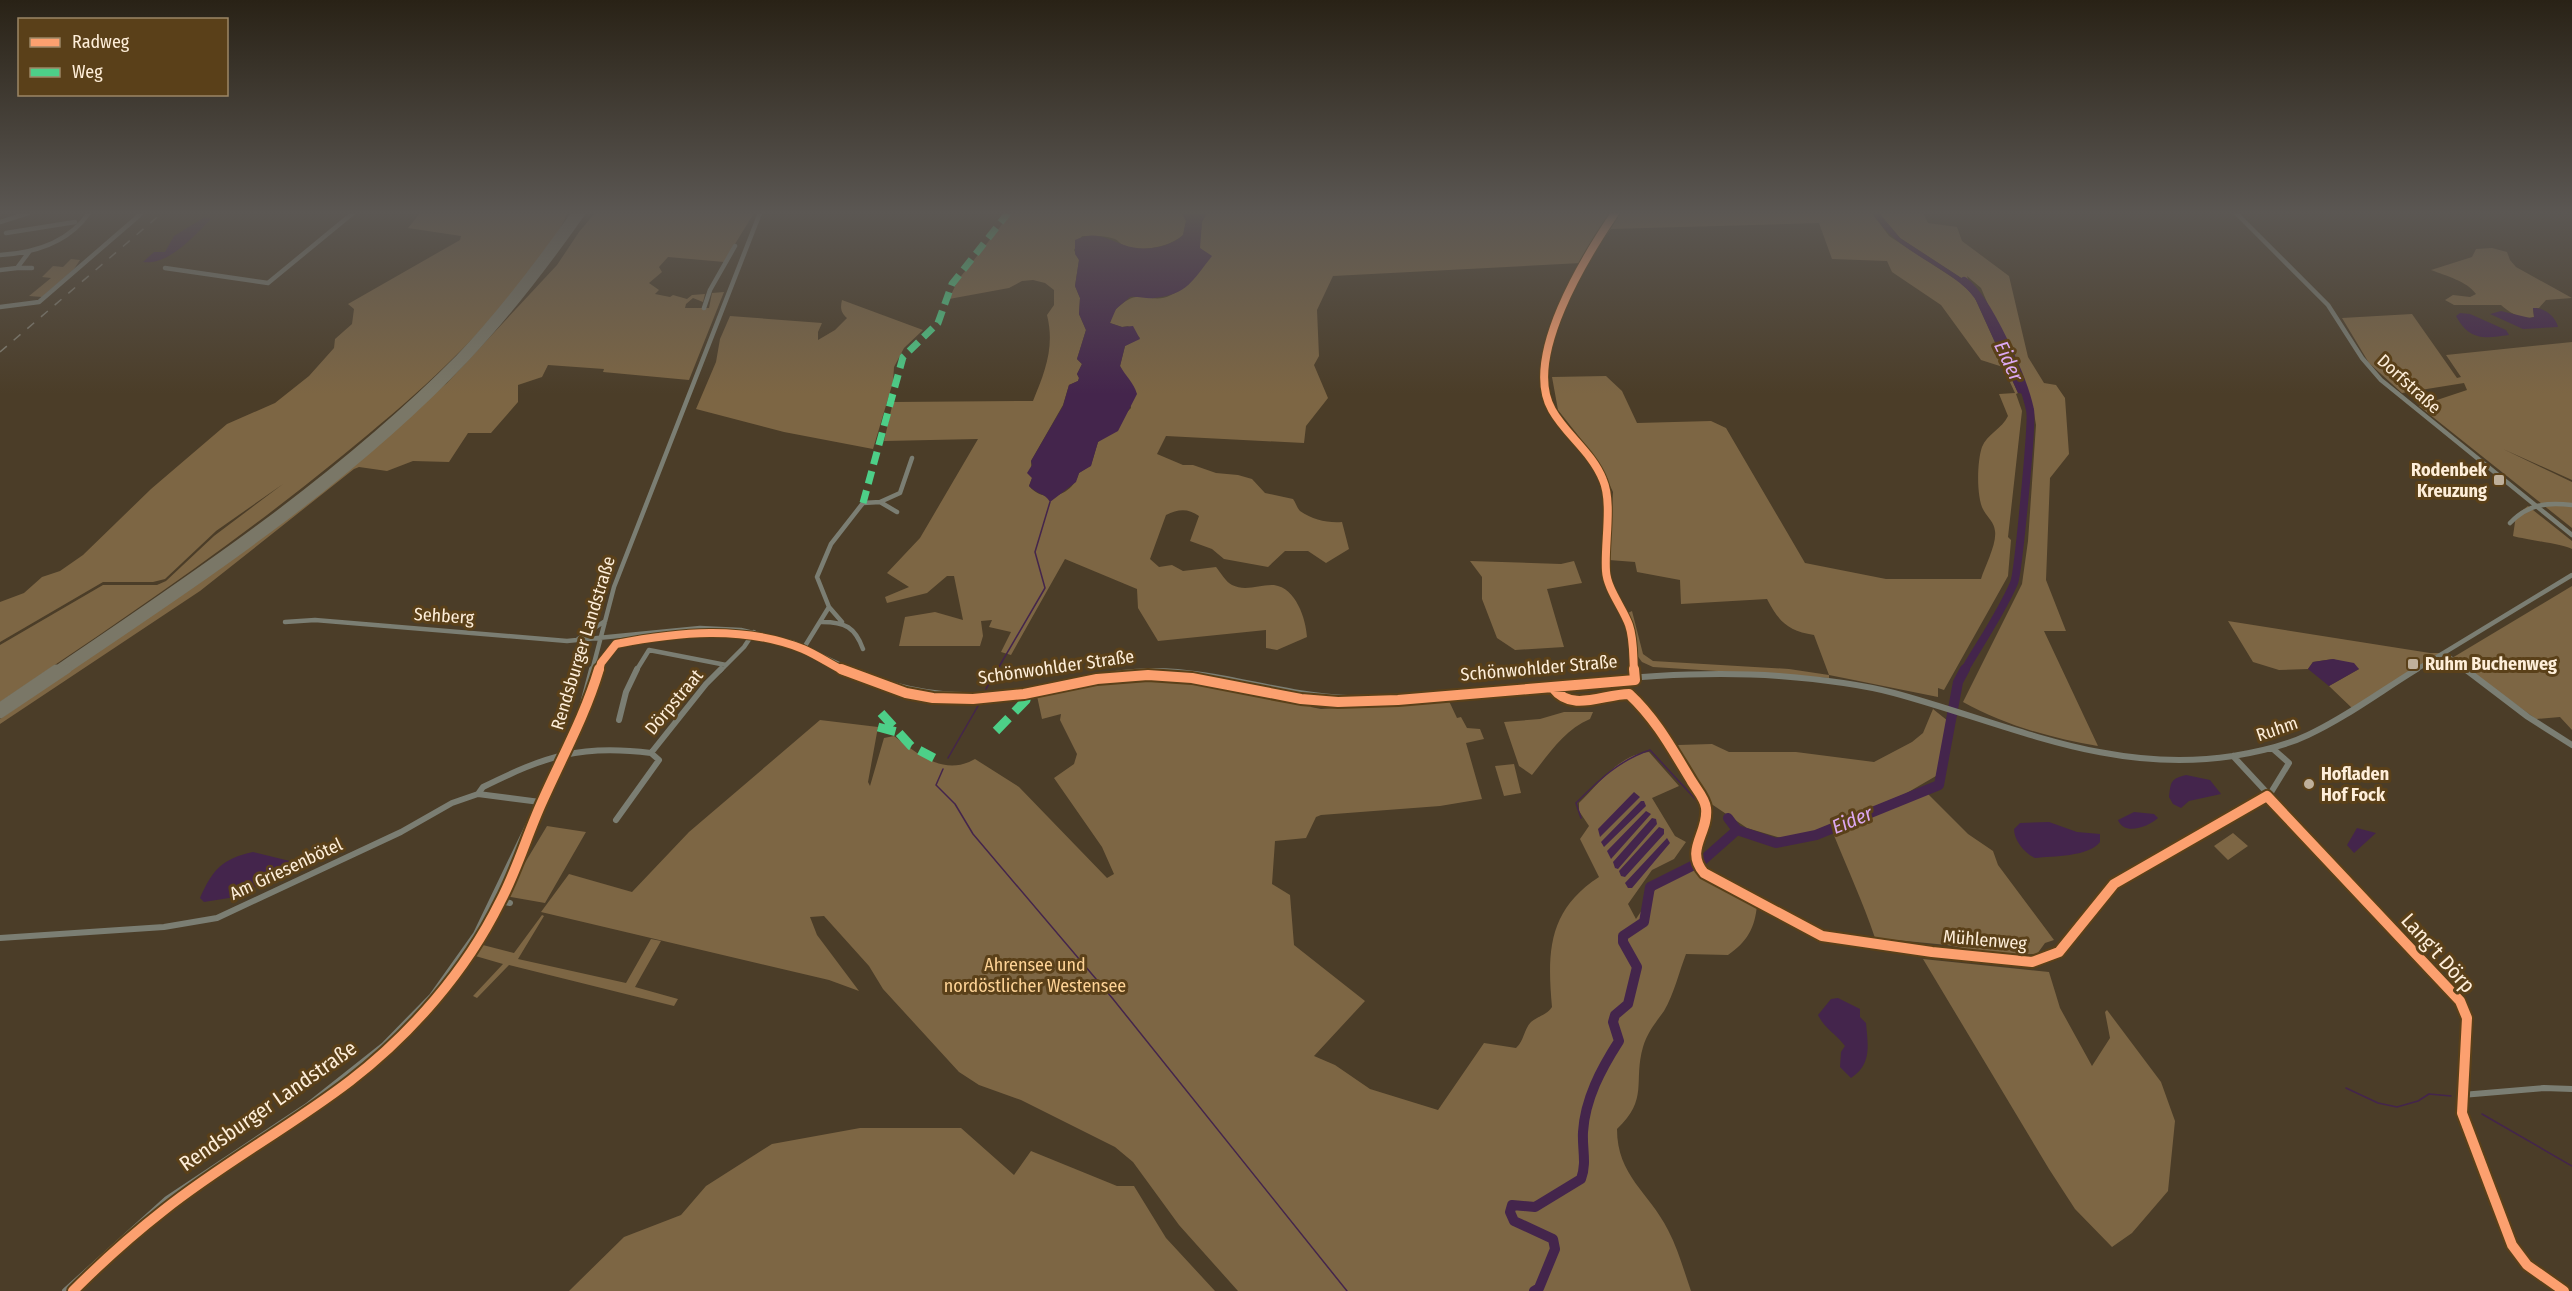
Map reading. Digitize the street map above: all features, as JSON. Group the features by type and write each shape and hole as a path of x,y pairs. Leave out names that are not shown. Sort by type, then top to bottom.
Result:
{"highway":[{"path":"0,706 218,556 367,440 434,381 478,336 533,273"},
{"path":"0,714 172,596 352,460 420,401 474,349 540,273"}],"street":[{"path":"0,307 39,302 72,273"},
{"path":"201,273 268,283 280,273"},
{"path":"705,308 710,290 720,273"},
{"name":"Rendsburger Landstraße","path":"65,1291 168,1199 224,1159 307,1106 384,1046 451,972 495,900 564,753 582,707 618,577 736,273"},
{"path":"1576,273 1561,304 1548,343 1546,386 1552,410 1591,458 1604,481 1606,574 1630,627 1634,676"},
{"name":"Dorfstraße","path":"2296,273 2328,305 2362,358 2381,380 2572,535"},
{"path":"0,313 6,307"},
{"path":"863,650 857,631 842,622 829,607 817,577 831,544 862,503 880,502 900,493 912,458"},
{"path":"880,502 897,512"},
{"path":"2510,523 2516,515 2534,505 2572,505"},
{"name":"Ruhm","path":"1955,710 2055,743 2100,753 2160,760 2233,756 2272,748 2317,730 2572,574"},
{"path":"805,646 822,622 829,607"},
{"name":"Sehberg","path":"285,622 315,620 574,641 601,639"},
{"path":"574,641 593,631 606,620"},
{"path":"822,622 842,622"},
{"name":"Schönwohlder Straße","path":"601,639 702,628 754,632 805,646 887,686 930,694 985,696 1028,691 1113,674 1159,671 1207,676 1304,695 1353,698 1634,676 1694,674 1814,679 1871,687 1955,710"},
{"name":"Dörpstraat","path":"564,753 599,748 651,753 706,684 744,647 754,632"},
{"path":"620,720 621,709 634,671 646,649 726,665"},
{"path":"2444,653 2528,717 2572,745"},
{"name":"Mühlenweg","path":"1552,683 1557,695 1567,701 1629,694 1669,739 1706,807 1705,825 1696,842 1694,857 1697,867 1822,936 1932,952 2032,962 2059,952 2114,884 2267,796"},
{"path":"2267,796 2289,763 2272,748"},
{"name":"Am Griesenbötel","path":"0,938 164,927 217,918 401,832 452,803 478,794 483,787 522,768 564,753"},
{"path":"616,820 659,760 651,753"},
{"name":"Lang't Dörp","path":"2233,756 2267,796 2460,1001 2467,1018 2462,1113 2480,1155 2509,1239 2527,1265 2564,1291"},
{"path":"478,794 495,794 540,802"},
{"path":"495,900 510,903"},
{"path":"2462,1095 2544,1088 2572,1089"}],"green space":[{"path":"46,273 69,273 42,297 29,296 51,278 42,277"},
{"path":"402,273 527,273 477,334 431,380 332,464 210,557 0,702 0,645 103,585 157,585 166,581 214,536 283,484 216,531 165,579 153,582 103,582 0,642 0,602 24,593 42,577 60,571 83,555 151,489 227,424 275,403 309,376 334,348 335,339 352,324 354,309 348,304"},
{"path":"549,273 661,273 649,283 659,290 655,294 687,299 692,295 705,294 703,302 693,298 685,308 709,308 712,293 724,292 689,380 603,372 604,369 548,365 542,377 518,385 518,402 491,433 468,433 449,462 413,461 387,471 359,467 354,469 200,591 0,724 0,719 250,546 447,383"},
{"path":"963,273 1077,273 1075,286 1080,298 1079,314 1086,330 1077,359 1082,364 1077,374 1079,378 1078,381 1069,385 1063,405 1031,461 1032,478 1029,486 1035,492 1050,496 1065,492 1071,487 1079,473 1091,465 1098,442 1131,408 1127,380 1120,366 1125,346 1140,338 1128,326 1122,327 1110,323 1114,312 1127,301 1140,296 1163,298 1171,295 1184,287 1198,273 1386,273 1333,276 1317,310 1319,356 1314,365 1328,398 1306,426 1304,443 1166,436 1157,454 1183,465 1193,465 1216,473 1252,479 1265,493 1293,499 1300,511 1310,517 1342,522 1349,549 1326,563 1308,551 1285,551 1268,567 1224,559 1212,549 1190,541 1199,516 1187,511 1179,511 1166,515 1150,559 1159,567 1172,565 1183,571 1216,567 1228,582 1237,587 1274,585 1282,587 1294,598 1302,613 1307,637 1277,650 1266,648 1266,630 1158,641 1138,608 1137,589 1065,559 1011,655 1001,652 1011,632 989,627 992,620 981,621 983,636 980,646 899,646 905,617 935,612 963,620 954,576 947,576 927,593 887,603 885,597 909,587 887,573 920,538 978,439 884,441 893,402 1033,401 1048,359 1050,338 1047,315 1054,305 1054,290 1045,283 1033,280 1022,281 1009,288 949,299"},
{"path":"1894,273 1946,273 1964,285 1974,296 2018,393 2016,394 2022,411 2008,537 2011,540 2008,576 1944,690 1938,688 1938,697 1829,675 1814,635 1797,631 1785,624 1767,599 1681,604 1680,580 1637,572 1635,562 1609,560 1613,492 1599,462 1558,410 1552,377 1606,376 1622,391 1637,423 1711,421 1726,428 1805,563 1886,579 1981,579 1993,548 1995,531 1981,505 1978,479 1980,453 1984,442 2008,416 1999,394 2015,393 2003,367 1981,360 1941,305"},
{"path":"1954,273 2005,273 2009,276 2028,357 2044,383 2056,385 2065,398 2069,454 2050,478 2046,580 2066,631 2044,631 2098,746 2028,730 1963,702 2022,584 2028,541 2036,425 2034,413 1981,288 1967,276 1969,283"},
{"path":"2439,273 2527,273 2572,298 2546,300 2539,308 2533,308 2534,317 2525,318 2508,311 2501,305 2454,305 2445,300 2453,295 2470,297 2476,294 2462,282"},
{"path":"842,300 923,330 904,348 894,367 893,382 873,449 784,432 696,409 716,362 720,339 730,316 822,323 818,332 818,340 835,330 847,318 843,314"},
{"path":"2412,314 2457,378 2461,377 2446,355 2572,342 2572,480 2503,449 2572,482 2572,528 2419,406 2467,390 2464,383 2402,393 2369,363 2342,318"},
{"path":"2528,506 2572,541 2572,549 2513,536 2516,515"},
{"path":"1470,561 1561,564 1574,561 1582,583 1547,589 1564,647 1515,650 1497,638 1482,599 1482,577"},
{"path":"2572,586 2572,730 2560,717 2536,719 2452,658"},
{"path":"1632,611 1643,654 1653,661 1789,669 1829,675 1829,678 1653,667 1642,662 1636,654 1636,637 1628,613"},
{"path":"2228,621 2430,653 2444,653 2353,709 2329,686 2359,669 2333,659 2313,662 2308,669 2279,670 2253,662"},
{"name":"Ahrensee und nordöstlicher Westensee","path":"1153,677 1311,703 1311,707 1321,709 1449,701 1457,718 1461,717 1467,728 1480,729 1484,739 1466,743 1482,799 1440,806 1321,815 1316,817 1306,838 1275,841 1272,884 1290,895 1294,945 1365,1001 1314,1056 1335,1065 1370,1089 1438,1110 1484,1043 1516,1048 1531,1022 1552,1007 1551,950 1560,918 1569,903 1599,877 1580,839 1589,826 1579,811 1579,803 1619,764 1638,754 1649,752 1679,786 1652,798 1675,836 1686,842 1674,859 1652,870 1628,904 1636,919 1664,879 1689,863 1757,905 1749,934 1728,955 1686,954 1668,1004 1645,1042 1640,1059 1637,1099 1627,1118 1617,1129 1622,1159 1635,1183 1668,1230 1691,1291 1238,1291 1179,1225 1133,1162 1115,1147 1021,1100 979,1085 959,1072 883,989 869,966 824,916 810,917 817,935 859,991 829,980 541,912 569,874 632,892 689,832 820,720 878,727 868,782 870,786 884,738 894,736 922,756 942,764 953,766 975,759 1019,787 1107,878 1114,874 1102,847 1054,778 1074,764 1077,754 1060,720 1061,714 1042,719 1037,696 1089,684"},
{"path":"1933,709 1948,721 1941,768 1936,776 1905,794 1814,831 1781,838 1747,828 1707,801 1686,766 1678,745 1712,744 1729,752 1796,752 1874,762 1912,742 1923,733"},
{"path":"1564,712 1593,712 1590,719 1572,729 1558,743 1532,775 1519,766 1504,722 1540,719"},
{"path":"1514,764 1521,793 1504,796 1495,766"},
{"path":"1926,792 1968,834 1993,851 1998,865 2054,940 2045,943 2037,954 1999,955 1947,945 1875,938 1833,833"},
{"path":"547,826 586,832 545,903 505,896"},
{"path":"2233,833 2248,846 2228,860 2214,846"},
{"path":"542,915 544,916 518,959 626,983 651,939 661,941 635,987 678,999 674,1006 509,965 477,998 473,996 503,964 472,955 479,944 514,953"},
{"path":"1923,959 2049,972 2060,1008 2092,1066 2110,1038 2105,1012 2107,1010 2161,1082 2175,1121 2168,1191 2132,1233 2112,1247 2075,1209"},
{"path":"860,1128 961,1128 1014,1175 1031,1151 1117,1186 1134,1186 1166,1238 1215,1291 569,1291 624,1237 681,1215 706,1186 772,1144"}],"water":[{"path":"1077,273 1199,273 1188,285 1174,294 1154,298 1130,297 1116,309 1110,323 1122,327 1133,326 1140,339 1125,346 1120,366 1137,394 1118,431 1098,442 1091,466 1079,473 1076,482 1050,502 1029,486 1032,478 1027,473 1032,465 1031,461 1063,406 1069,385 1078,381 1079,378 1077,374 1082,364 1077,359 1086,330 1079,314 1080,298 1075,286"},
{"path":"1945,273 1954,273 1969,283 1986,308 2027,394 2018,393 1974,296"},
{"path":"2533,308 2549,313 2558,327 2523,329 2490,314 2501,311 2530,318 2534,317"},
{"path":"2460,313 2470,314 2506,330 2509,335 2484,337 2472,334 2466,330 2456,316"},
{"path":"2333,659 2354,663 2359,669 2329,686 2308,669 2313,662"},
{"path":"2186,775 2210,780 2221,794 2189,801 2181,808 2173,804 2169,797 2171,785 2177,778"},
{"path":"1634,792 1640,797 1600,837 1598,829"},
{"path":"1641,801 1644,801 1646,806 1604,847 1601,842"},
{"path":"1646,811 1651,814 1611,859 1607,851"},
{"path":"2134,812 2154,814 2158,818 2131,829 2121,825 2118,820"},
{"path":"1652,818 1656,819 1657,824 1618,869 1615,868 1613,862"},
{"path":"2049,822 2077,832 2100,834 2100,842 2087,851 2079,853 2035,858 2020,846 2014,829 2020,823"},
{"path":"1659,827 1664,829 1664,834 1625,877 1621,876 1619,871"},
{"path":"2357,828 2376,833 2354,853 2347,845"},
{"path":"1667,838 1670,843 1632,888 1628,888 1625,883"},
{"path":"253,852 302,864 235,897 204,902 200,898 209,880 220,867 233,858"},
{"path":"1838,998 1860,1009 1860,1017 1866,1023 1868,1047 1866,1061 1858,1073 1851,1078 1840,1067 1841,1052 1845,1046 1823,1024 1818,1015 1831,999"}],"waterway":[{"name":"Eider","path":"1964,281 1984,305 2004,341 2021,380 2030,410 2025,497 2014,583 1964,671"},
{"path":"986,689 1045,588 1035,552 1050,502"},
{"name":"Eider","path":"1737,830 1776,843 1816,835 1939,785 1958,682 1965,669"},
{"path":"948,758 978,706"},
{"path":"1581,818 1576,803 1584,795 1619,765 1650,750 1699,803"},
{"path":"943,769 936,785 955,804 973,834 1113,999 1347,1291"},
{"path":"1728,818 1737,830"},
{"name":"Eider","path":"1534,1291 1539,1288 1555,1249 1553,1239 1514,1221 1510,1212 1512,1205 1535,1207 1581,1179 1584,1162 1584,1120 1587,1108 1600,1073 1619,1041 1613,1022 1615,1015 1628,1004 1637,967 1623,942 1623,936 1644,922 1650,887 1702,861 1737,830"},
{"path":"2346,1088 2378,1103 2397,1107 2418,1101 2429,1094 2451,1096"},
{"path":"2482,1114 2572,1166"}],"railway":[{"path":"0,352 92,273"}],"marked path":[{"path":"863,503 903,357 938,323 952,284 960,273"},
{"path":"996,731 1026,700 1028,691"},
{"path":"881,713 911,746 934,758"},
{"path":"878,727 897,732"}],"cycle path":[{"path":"73,1291 101,1263 165,1209 350,1081 389,1048 457,973 475,948 501,901 542,802 588,707 601,663 616,644 685,634 755,636 800,648 842,670 880,686 920,696 947,699 999,697 1097,679 1148,675 1192,678 1301,699 1338,702 1398,700 1635,680 1630,627 1606,574 1604,481 1591,458 1552,410 1546,395 1546,362 1556,317 1577,273"},
{"path":"1553,688 1559,696 1568,701 1588,701 1629,694 1639,703 1664,734 1704,801 1706,817 1695,850 1698,866 1704,873 1822,936 1932,952 2032,962 2059,952 2114,884 2267,796 2460,1001 2467,1018 2462,1113 2512,1245 2527,1265 2564,1291"}],"place":[{"name":"Rodenbek Kreuzung","path":"2499,480"},
{"name":"Ruhm Buchenweg","path":"2413,664"},
{"name":"Hofladen Hof Fock","path":"2309,784"}]}
